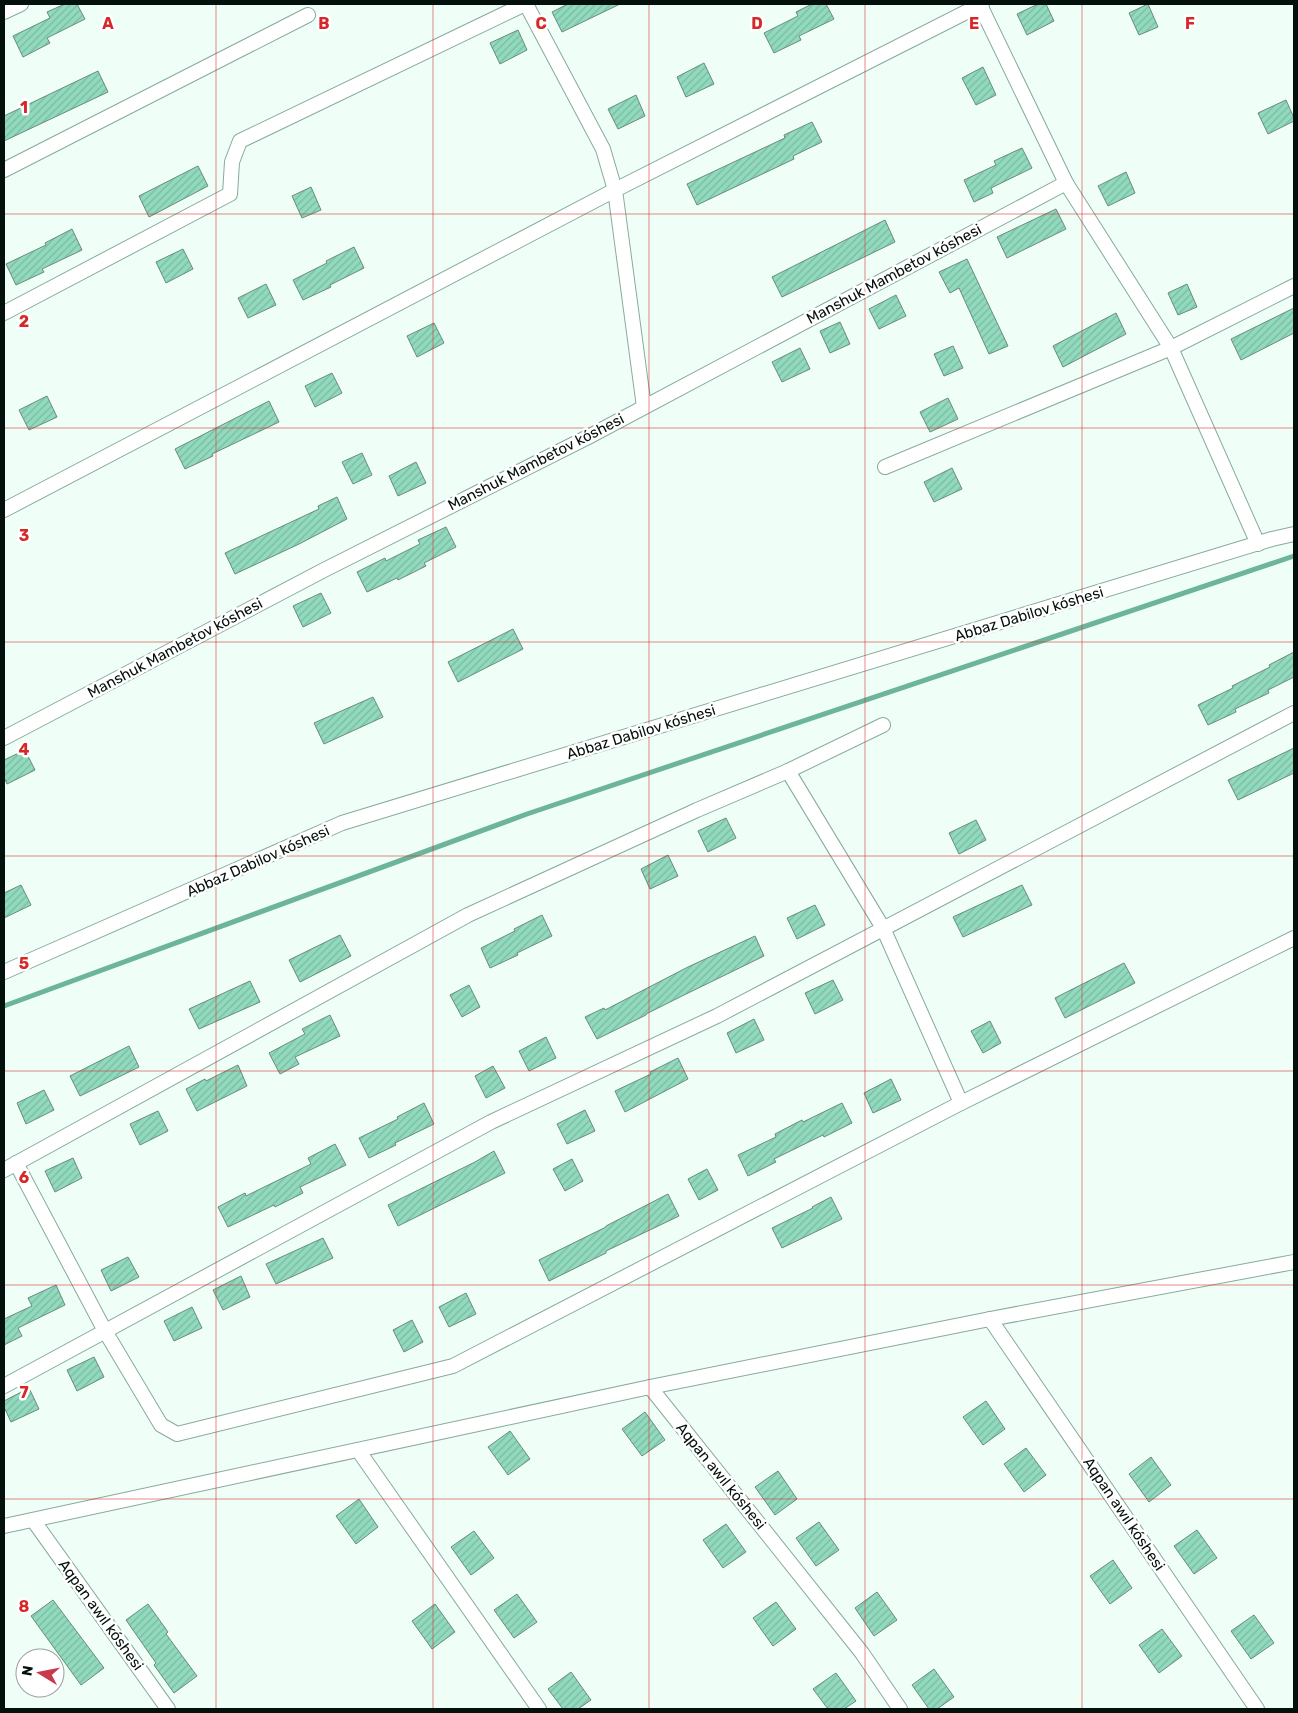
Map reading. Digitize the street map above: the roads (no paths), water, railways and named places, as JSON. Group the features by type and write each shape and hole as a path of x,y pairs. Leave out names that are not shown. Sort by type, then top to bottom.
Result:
{"street":[{"path":"4,12 21,4"},
{"path":"4,313 230,194 232,162 240,141 526,4 603,149 615,190 644,407"},
{"path":"4,510 615,190 981,4 1066,183 1171,348 1258,544"},
{"path":"4,170 308,14"},
{"name":"Manshuk Mambetov kóshesi","path":"4,738 326,569 644,407 1066,183"},
{"path":"885,467 1171,348 1294,286"},
{"name":"Abbaz Dabilov kóshesi","path":"4,972 342,824 1294,534"},
{"path":"4,1386 491,1122 716,1016 1294,713"},
{"path":"883,724 788,771 468,915 10,1167 161,1425 178,1434 452,1366 961,1103 1294,938"},
{"path":"788,771 884,928 961,1103"},
{"path":"4,1526 650,1387 990,1319 1294,1262"},
{"name":"Aqpan awıl kóshesi","path":"990,1319 1257,1709"},
{"name":"Aqpan awıl kóshesi","path":"650,1387 862,1653 900,1709"},
{"path":"358,1450 539,1709"},
{"name":"Aqpan awıl kóshesi","path":"33,1520 168,1709"}],"waterway":[{"path":"4,1006 527,814 1294,556"}]}
